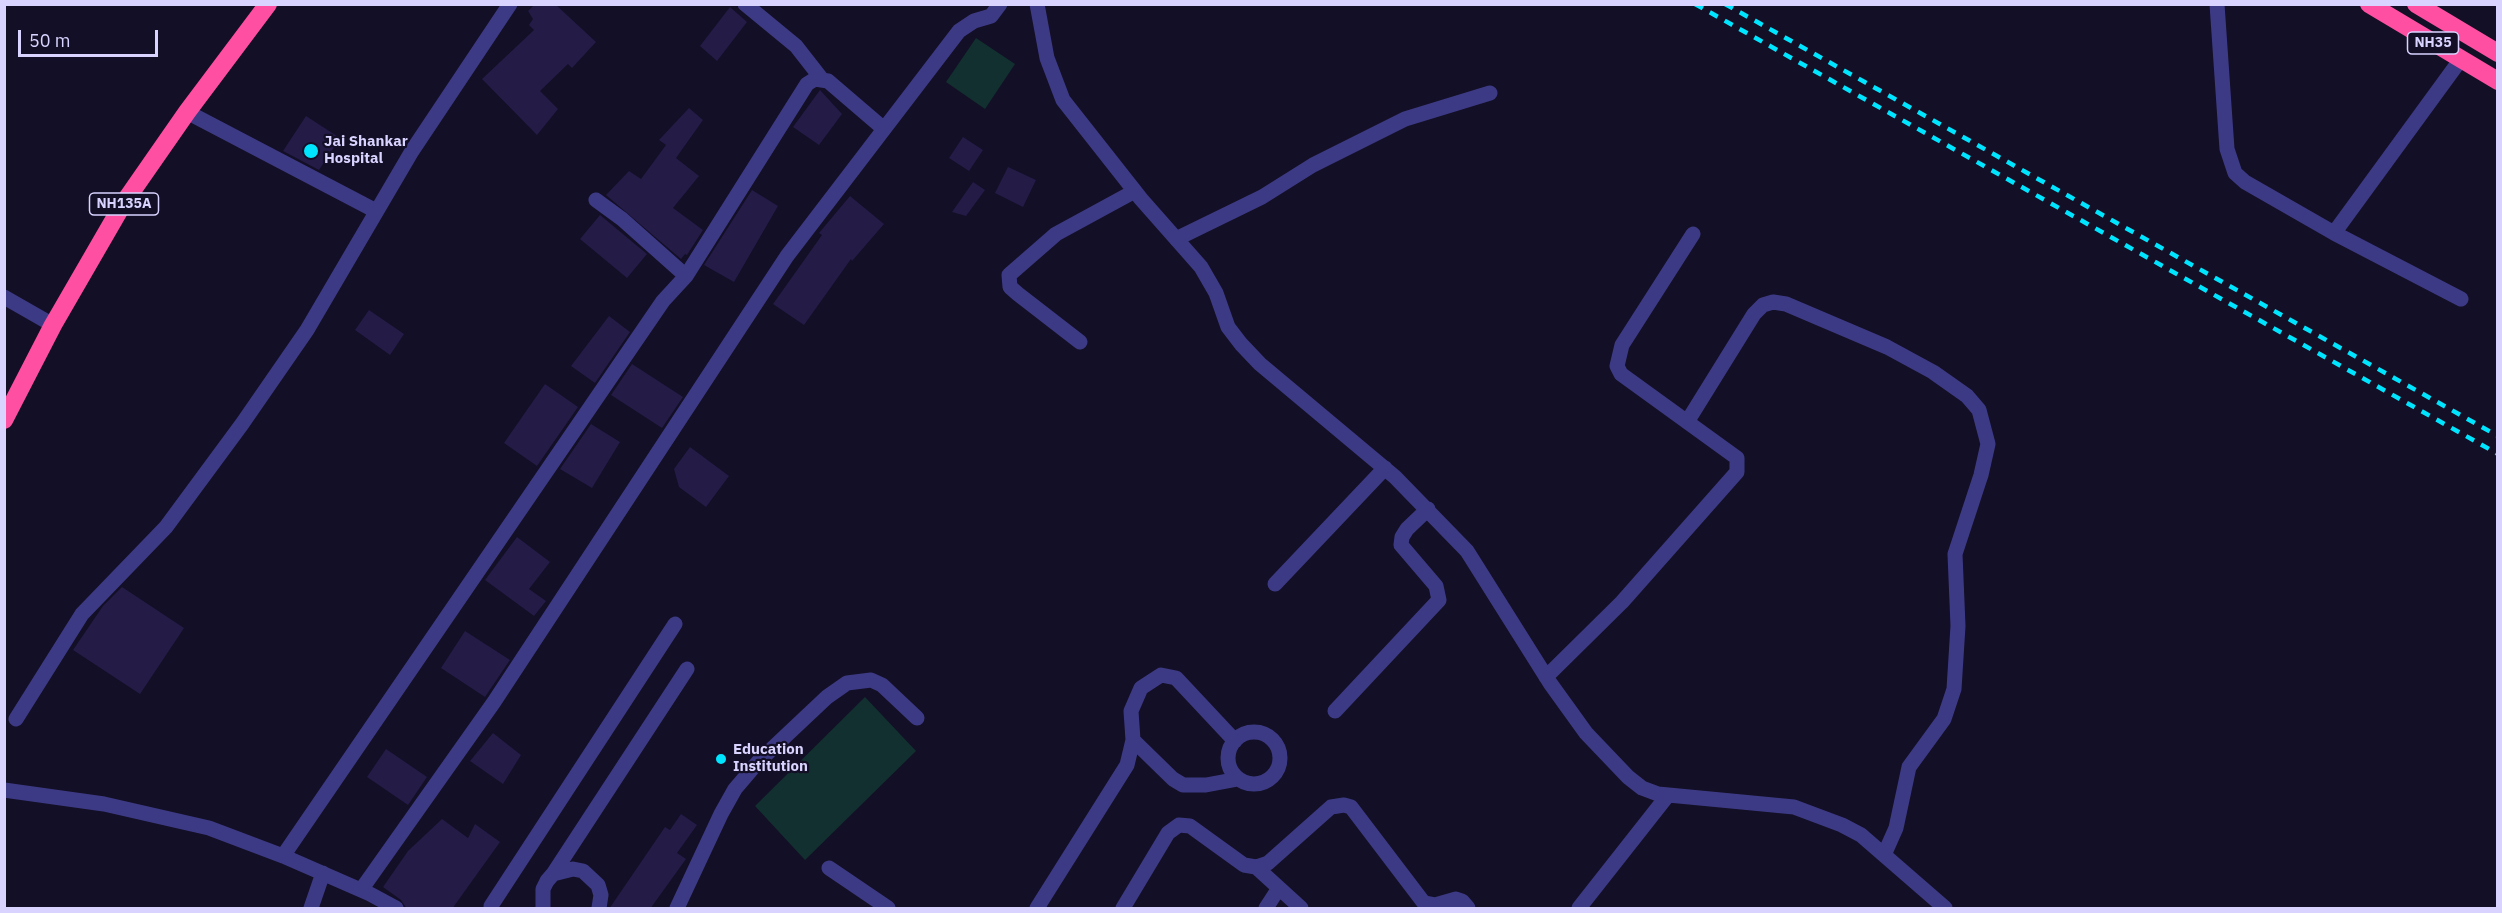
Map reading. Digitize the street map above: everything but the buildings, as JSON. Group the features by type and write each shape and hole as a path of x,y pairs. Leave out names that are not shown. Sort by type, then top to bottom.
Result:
{"highway":[{"name":"NH135A","path":"4,420 53,325 123,204 187,112 268,4"},
{"name":"NH35","path":"2369,4 2498,81"},
{"name":"NH35","path":"2416,4 2498,53"}],"street":[{"path":"16,719 82,615 166,527 242,424 307,330 412,150 510,4"},
{"path":"745,4 796,46 821,78 839,87 884,129"},
{"path":"361,890 494,702 787,256 959,31 974,21 991,16 1000,4"},
{"path":"1037,4 1047,58 1063,100 1135,191 1206,274 1228,327 1260,364 1385,468 1467,551 1546,677 1586,733 1628,777 1642,788 1668,795 1794,807 1842,825 1861,835 1946,909"},
{"path":"2217,4 2230,163 2245,182 2334,233 2461,299"},
{"path":"2334,233 2461,59"},
{"path":"283,856 663,301 686,276 807,84 821,78"},
{"path":"1176,239 1262,197 1313,165 1395,123 1490,93"},
{"path":"187,112 376,211"},
{"path":"1080,342 1010,287 1009,275 1056,234 1135,191"},
{"path":"596,200 622,219 686,276"},
{"path":"1546,677 1622,602 1737,472 1737,458 1621,374 1617,366 1622,345 1693,234"},
{"path":"4,297 53,325"},
{"path":"1688,422 1754,314 1763,305 1773,302 1786,304 1887,347 1933,372 1967,396 1979,410 1988,444 1981,475 1955,554 1958,626 1954,689 1944,719 1909,767 1896,828 1884,855"},
{"path":"1275,584 1385,468"},
{"path":"1335,711 1439,600 1436,586 1401,545 1402,537 1428,509"},
{"path":"493,908 675,624"},
{"path":"529,909 687,669"},
{"path":"1037,909 1127,765 1132,740 1131,721 1135,699 1141,688 1161,675 1176,678 1235,741"},
{"path":"677,909 735,789 758,762 827,697 847,682 871,680 882,685 917,718"},
{"path":"1249,733 1266,735 1278,747 1280,755 1277,771 1264,783 1247,784 1238,778 1229,766 1228,757 1235,741 1249,733"},
{"path":"1132,740 1173,778 1183,784 1206,785 1238,778"},
{"path":"4,790 104,804 209,828 323,873 395,908"},
{"path":"1579,909 1668,795"},
{"path":"1123,909 1168,833 1179,825 1190,826 1244,865 1256,867 1268,863 1331,807 1344,805 1351,807 1420,900 1428,907 1456,900 1462,901 1468,909"},
{"path":"1256,867 1301,909"},
{"path":"829,868 888,909"},
{"path":"554,874 573,869 592,877 601,895 599,909"},
{"path":"311,909 323,873"},
{"path":"1266,909 1279,888"},
{"path":"543,890 543,909"}],"green space":[{"path":"976,38 1015,64 985,109 946,82"},
{"path":"865,697 916,751 805,860 755,806"}],"railway":[{"path":"1695,4 2498,454"},
{"path":"1725,4 2498,436"}],"place":[{"name":"Jai Shankar Hospital","path":"311,151"},
{"name":"Education Institution","path":"721,759"}]}
